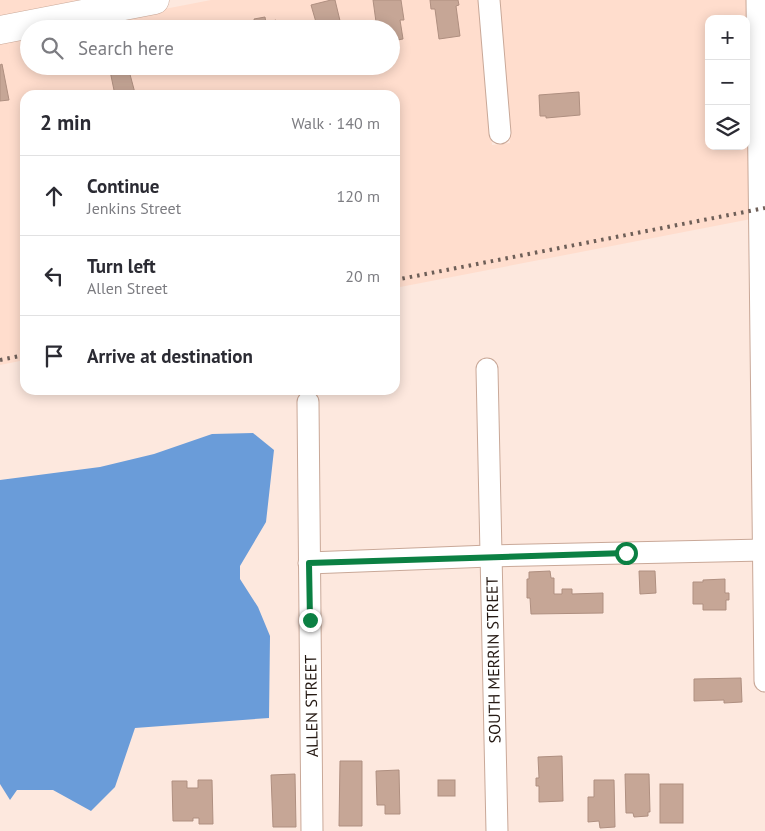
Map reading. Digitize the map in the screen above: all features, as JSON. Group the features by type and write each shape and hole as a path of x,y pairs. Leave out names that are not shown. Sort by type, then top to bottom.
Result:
{"main road":[{"path":"52,20 155,0"},
{"path":"0,30 20,26"}],"street":[{"path":"489,0 500,133"},
{"path":"757,0 765,681"},
{"name":"SOUTH MERRIN STREET","path":"487,370 497,831"},
{"name":"ALLEN STREET","path":"308,402 312,831"},
{"path":"309,563 490,556 764,550"}],"shaded area":[{"path":"0,0 99,0 0,19"},
{"path":"211,0 480,0 492,145 510,143 499,0 747,0 747,15 705,15 705,150 750,150 751,219 400,287 400,90 20,90 20,361 0,365 0,41 20,37 20,75 400,75 400,20 108,20"}],"water":[{"path":"253,433 274,450 266,522 240,566 240,579 258,607 270,636 269,718 135,728 115,787 91,811 53,790 17,790 10,800 0,784 0,480 100,467 154,454 212,434"}],"building":[{"path":"335,0 340,20 315,20 311,5"},
{"path":"373,0 401,0 404,20 376,20"},
{"path":"430,0 458,0 459,5 456,6 460,36 439,39 435,9 431,9"},
{"path":"265,17 266,20 254,20"},
{"path":"400,20 403,39 400,40"},
{"path":"2,64 9,100 0,101 0,65"},
{"path":"111,75 130,75 134,90 114,90"},
{"path":"579,92 580,115 546,118 546,116 540,116 539,95"},
{"path":"550,571 551,578 554,578 554,594 562,594 562,589 572,589 572,594 603,593 603,613 531,614 530,598 527,598 529,572"},
{"path":"639,571 655,571 656,593 640,594"},
{"path":"725,579 725,593 729,593 729,600 726,600 726,610 703,610 703,604 693,604 693,582"},
{"path":"741,678 742,702 724,703 724,700 694,701 694,679"},
{"path":"562,756 563,801 539,802 539,786 536,786 536,778 539,778 538,757"},
{"path":"340,761 362,761 362,826 339,826"},
{"path":"399,770 400,814 385,814 385,805 377,805 376,771"},
{"path":"295,774 296,827 273,827 271,775"},
{"path":"625,774 649,774 650,812 648,812 648,816 634,817 633,813 626,813"},
{"path":"198,780 212,780 213,824 199,824 199,818 193,818 193,821 173,821 172,781 187,781 187,788 198,788"},
{"path":"438,780 455,780 455,796 438,796"},
{"path":"594,780 614,780 615,827 600,828 599,821 588,822 588,797 594,797"},
{"path":"660,784 683,784 683,823 660,823"}],"railway":[{"path":"400,279 765,208"},
{"path":"0,360 20,356"}],"route":[{"path":"310,620 309,563 626,553"}]}
